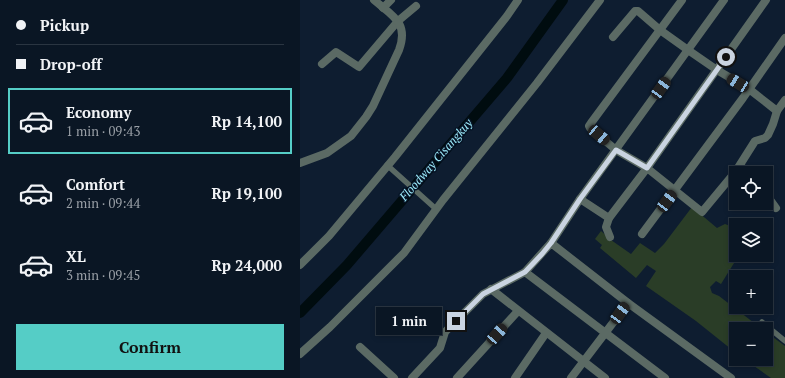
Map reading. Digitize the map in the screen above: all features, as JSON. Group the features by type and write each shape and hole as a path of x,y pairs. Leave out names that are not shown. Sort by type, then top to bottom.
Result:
{"street":[{"path":"300,163 327,153 351,136 373,106 403,42 402,27 398,21 374,0"},
{"path":"383,8 391,0"},
{"path":"300,264 329,236 507,16 518,0"},
{"path":"300,354 330,327 404,253 436,209 488,142 537,83 600,0"},
{"path":"682,0 589,125 590,128 616,150 647,168 702,212 729,179"},
{"path":"412,378 440,348 445,332 483,294 525,272 551,243 580,199 724,0"},
{"path":"610,237 606,227 609,218 647,168 766,0"},
{"path":"322,64 336,52 359,66 398,21 416,6"},
{"path":"613,37 636,11 688,50 717,70 749,89 777,111"},
{"path":"642,234 785,38"},
{"path":"740,166 755,141 765,138 768,135 777,111 785,100"},
{"path":"580,199 609,218"},
{"path":"773,204 776,208"},
{"path":"551,243 628,303 731,378"},
{"path":"525,272 665,378"},
{"path":"490,289 605,378"},
{"path":"571,378 628,303"},
{"path":"457,378 518,311"},
{"path":"515,378 546,333"},
{"path":"360,347 394,378"}],"lane":[{"path":"387,165 436,209"},
{"path":"773,331 785,341"}],"green space":[{"path":"692,207 717,228 725,224 729,225 729,262 735,262 721,284 716,281 710,287 712,293 729,304 729,314 742,314 753,322 729,322 729,347 696,321 646,286 656,271 647,265 636,278 600,248 602,245 595,239 601,231 631,254 640,243 655,253 664,244"},
{"path":"773,337 785,346 785,378 771,378 754,366 773,366"}],"waterway":[{"name":"Floodway Cisangkuy","path":"300,313 347,265 507,78 563,0"}],"route":[{"path":"456,321 483,294 525,272 542,254 616,150 647,168 726,57"}]}
